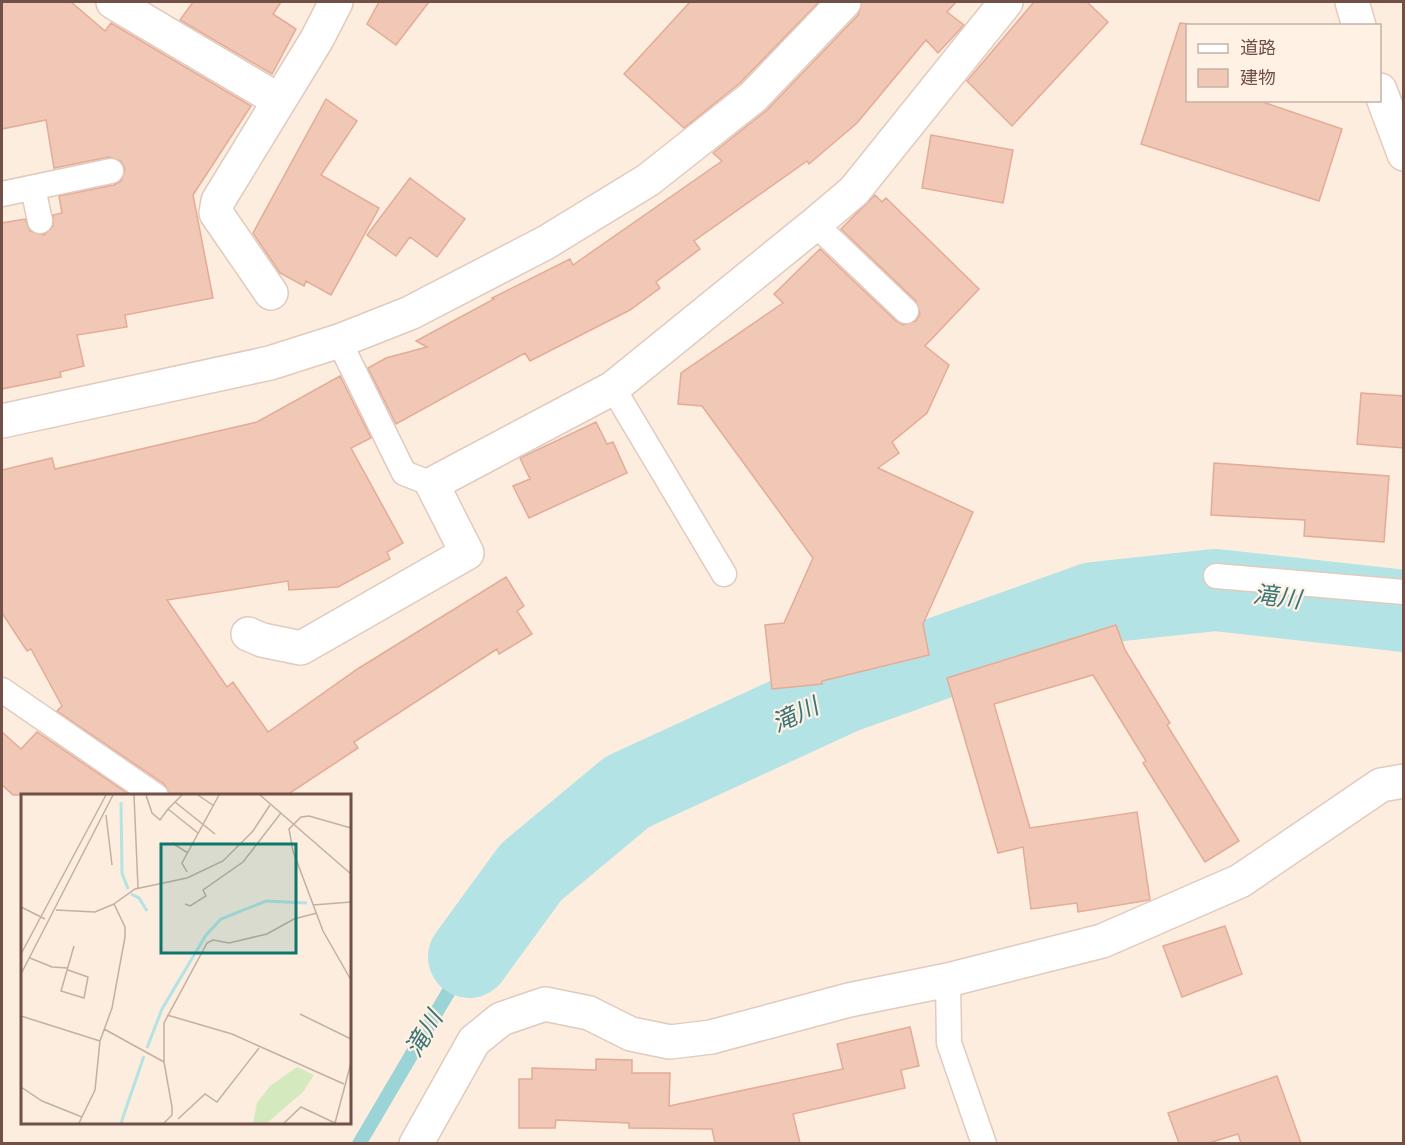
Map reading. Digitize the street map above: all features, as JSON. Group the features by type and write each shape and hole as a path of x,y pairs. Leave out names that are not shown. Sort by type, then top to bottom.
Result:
{"street":[{"path":"113,2 278,100"},
{"path":"271,293 216,213 218,201 317,39 336,2"},
{"path":"2,421 270,363 339,341 410,313 545,243 648,180 753,97 844,2"},
{"path":"248,634 301,648 467,553 432,484 613,388 815,224 854,191 1006,2"},
{"path":"1352,2 1358,24"},
{"path":"1381,93 1404,154"},
{"path":"416,1143 474,1041 501,1019 545,1004 589,1013 631,1034 670,1042 711,1037 849,1000 948,980 1102,941 1240,882 1381,785 1404,781"}],"lane":[{"path":"2,194 111,171"},
{"path":"33,188 40,221"},
{"path":"815,224 906,310"},
{"path":"339,341 404,473 432,484"},
{"path":"613,388 724,574"},
{"path":"1216,576 1404,592"},
{"path":"2,690 155,794"},
{"path":"948,980 949,1043 984,1143"}],"building":[{"path":"2,2 71,2 105,31 111,23 251,106 193,195 213,298 125,315 127,327 77,335 84,366 60,372 61,377 2,389 2,223 25,219 30,231 44,235 53,226 53,215 62,213 59,196 114,185 121,181 125,169 121,161 109,157 54,168 46,120 2,129"},
{"path":"193,2 281,2 273,14 296,29 272,74 180,20"},
{"path":"379,2 429,2 396,45 367,24"},
{"path":"690,2 819,2 740,83 684,128 624,74"},
{"path":"862,2 956,2 947,12 964,25 938,53 926,40 857,123 809,164 807,161 694,241 700,249 656,282 660,288 630,310 530,361 525,353 396,424 368,368 386,358 427,347 416,341 494,299 492,298 570,259 573,265 722,161 713,153 767,110 858,15"},
{"path":"1034,2 1087,2 1108,22 1012,126 967,81"},
{"path":"1180,23 1188,24 1186,24 1186,102 1263,102 1342,129 1319,201 1141,144"},
{"path":"326,99 357,121 321,175 379,208 331,295 306,281 304,286 280,273 253,233"},
{"path":"931,135 1013,150 1003,203 922,188"},
{"path":"410,178 465,219 437,257 410,237 396,256 367,235"},
{"path":"875,195 882,202 886,198 979,289 925,346 949,365 927,413 892,442 899,453 878,468 973,512 923,624 929,655 822,681 822,684 772,689 765,625 784,623 813,558 702,406 678,404 681,373 783,303 774,294 820,249 896,321 903,325 916,321 920,314 916,301 841,229"},
{"path":"340,376 371,438 351,448 403,543 387,552 390,559 338,587 289,590 288,581 167,600 227,687 233,682 268,732 359,668 506,577 524,606 517,611 532,634 499,654 497,649 354,742 358,748 289,794 169,794 164,784 57,711 62,706 31,649 27,651 2,613 2,470 52,458 55,469 257,422"},
{"path":"1361,393 1404,396 1404,448 1357,444"},
{"path":"596,422 607,444 613,442 627,473 529,518 513,486 530,479 520,458"},
{"path":"1214,463 1389,476 1384,542 1304,536 1305,520 1211,515"},
{"path":"1116,625 1125,650 1170,723 1167,725 1239,841 1205,862 1143,763 1146,761 1093,675 994,704 1030,828 1137,812 1150,900 1078,912 1077,903 1031,909 1023,847 998,853 947,678"},
{"path":"2,732 21,749 37,732 129,794 13,795 2,785"},
{"path":"1225,926 1242,974 1182,997 1163,946"},
{"path":"910,1027 919,1066 901,1070 905,1088 793,1114 800,1143 715,1143 712,1129 629,1128 629,1123 556,1120 555,1128 519,1128 519,1079 532,1079 532,1068 596,1070 596,1059 632,1060 632,1073 670,1073 669,1106 843,1069 837,1044"},
{"path":"1277,1076 1301,1143 1241,1143 1238,1134 1209,1143 1179,1143 1168,1113"}],"waterway":[{"name":"滝川","path":"469,957 531,872 627,792 844,692 1094,603 1215,590 1404,611"},
{"name":"滝川","path":"359,1144 469,957"}]}
